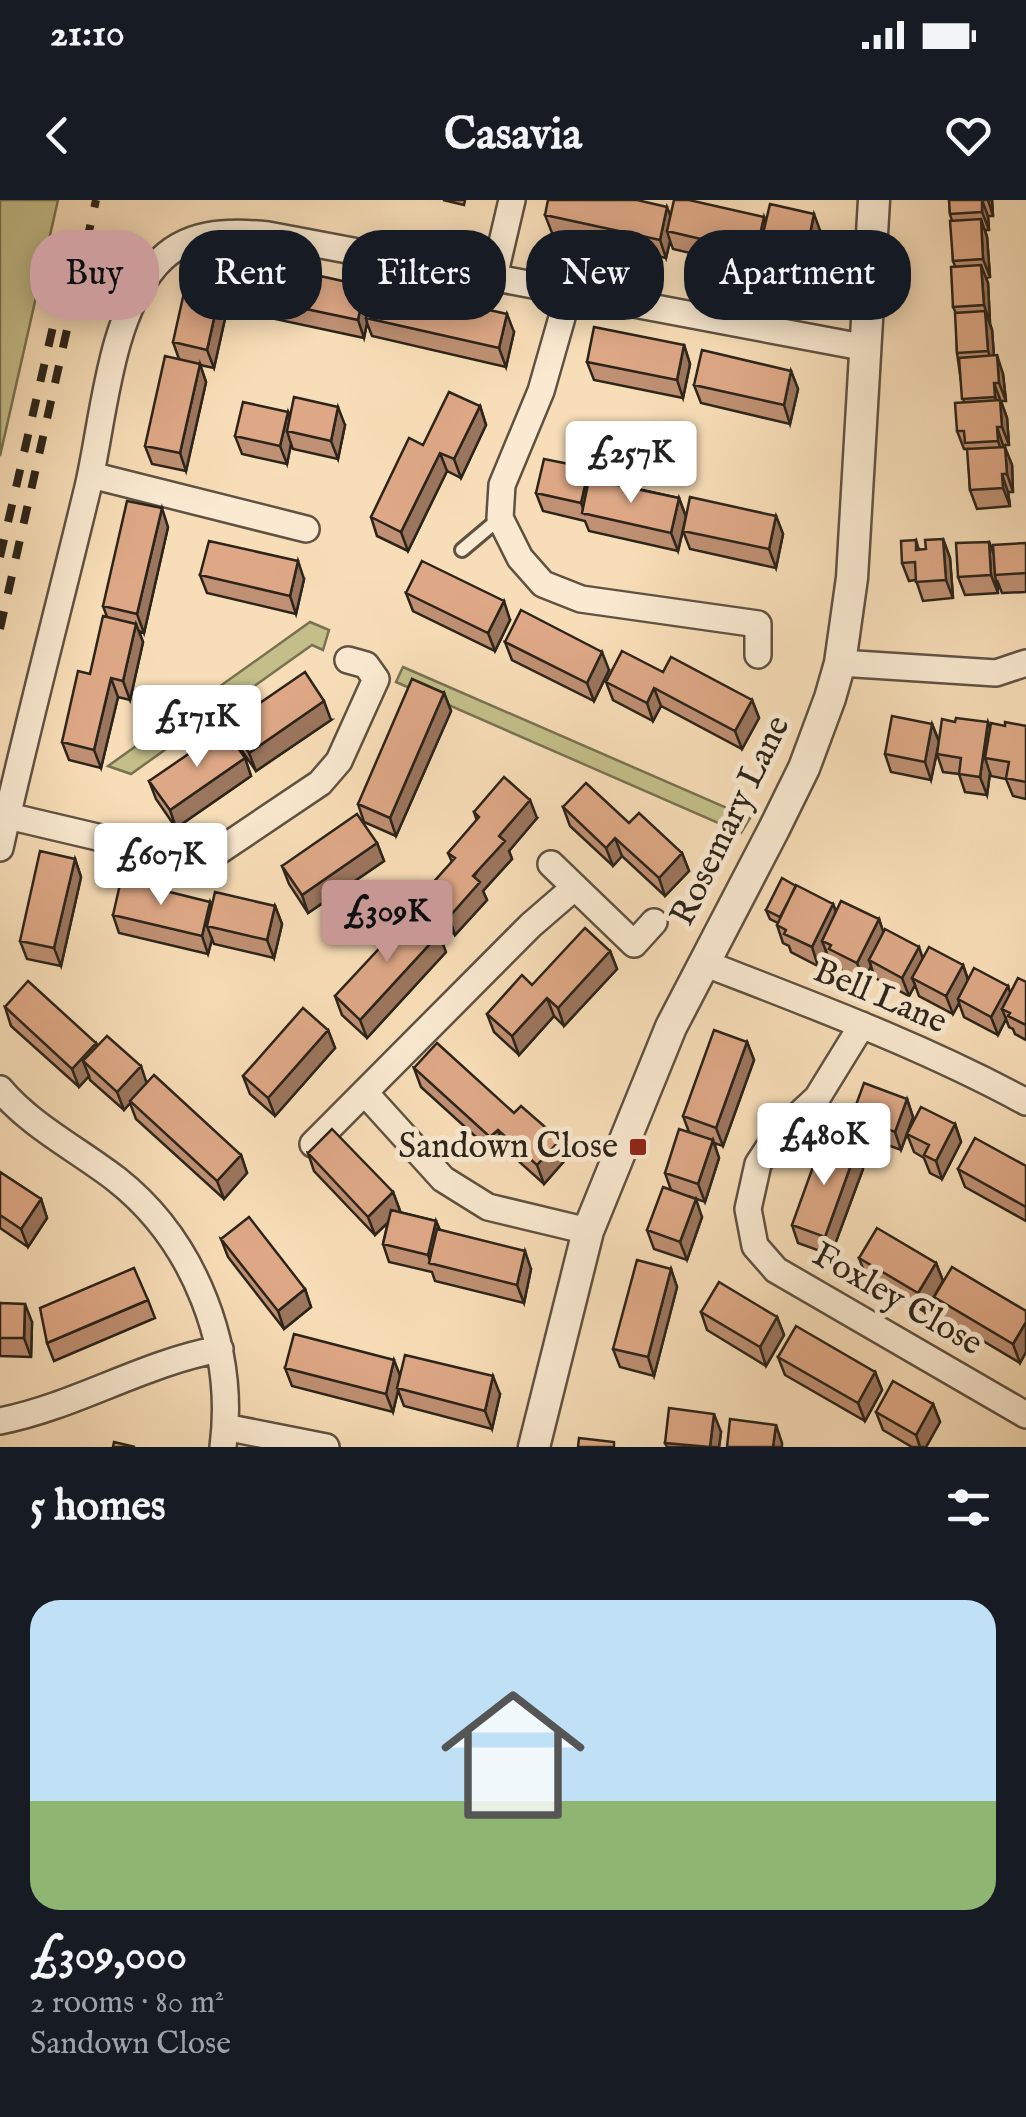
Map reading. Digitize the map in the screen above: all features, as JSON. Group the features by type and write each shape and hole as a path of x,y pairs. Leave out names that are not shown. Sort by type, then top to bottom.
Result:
{"street":[{"path":"505,230 512,200"},
{"name":"Rosemary Lane","path":"534,1447 588,1231 670,1026 804,768 840,663 852,578 874,200"},
{"path":"0,848 91,475 115,357 132,302 158,262 189,241 232,231 342,249"},
{"path":"664,311 867,348"},
{"path":"561,320 541,391 502,485 500,518 520,558 543,584 581,599 758,624 758,655"},
{"path":"91,475 306,528"},
{"path":"8,816 178,856 216,853 320,783 339,761 376,678 366,665 348,660"},
{"path":"840,663 996,673 1026,663"},
{"path":"551,864 634,944 654,922"},
{"path":"314,1144 531,925 575,887"},
{"name":"Bell Lane","path":"704,962 862,1025 1026,1102"},
{"name":"Foxley Close","path":"862,1025 817,1098 777,1135 758,1164 748,1209 755,1246 776,1270 1026,1416"},
{"path":"0,1088 21,1111 119,1182 164,1227 203,1291 220,1349 224,1437 326,1447"},
{"path":"366,1094 442,1179 488,1207 588,1231"},
{"path":"0,1421 41,1413 182,1356 220,1349"}],"lane":[{"path":"462,550 500,518"}],"shaded area":[{"path":"0,200 58,200 51,230 30,230 31,320 0,456"},
{"path":"310,622 329,630 323,650 312,645 131,774 108,766"},
{"path":"403,667 750,818 741,833 396,682"}],"building":[{"path":"548,200 637,200 667,207 662,230 614,230 545,215"},
{"path":"674,200 764,217 761,230 684,230 684,235 667,231"},
{"path":"949,200 982,200 982,212 950,214"},
{"path":"770,204 814,214 811,230 764,230"},
{"path":"981,219 983,259 953,261 950,221"},
{"path":"981,265 984,305 953,307 951,267"},
{"path":"322,276 342,281 342,317 322,312"},
{"path":"985,311 988,351 957,353 955,313"},
{"path":"179,315 179,320 214,320 207,350 173,342"},
{"path":"375,320 506,320 499,348"},
{"path":"594,327 684,345 677,380 587,362"},
{"path":"702,350 791,371 784,405 694,385"},
{"path":"997,355 999,383 994,383 995,397 962,399 959,358"},
{"path":"165,356 200,364 180,453 145,446"},
{"path":"449,392 480,406 454,459 440,453 401,532 371,517 409,438 423,445"},
{"path":"294,397 338,407 331,441 287,431"},
{"path":"1000,400 1002,427 997,427 998,441 965,443 964,431 957,431 955,403"},
{"path":"243,402 288,412 280,446 235,436"},
{"path":"1005,447 1007,474 1002,474 1003,488 970,490 967,449"},
{"path":"544,459 589,468 581,503 536,493"},
{"path":"589,479 679,498 671,533 582,513"},
{"path":"690,497 776,516 769,549 683,531"},
{"path":"127,501 162,508 137,614 103,606"},
{"path":"943,539 946,580 916,582 915,562 902,563 901,541 916,540 916,550 926,549 925,540"},
{"path":"209,541 298,561 290,596 200,575"},
{"path":"989,542 991,575 958,577 956,543"},
{"path":"1026,543 1026,573 995,575 993,545"},
{"path":"422,561 504,601 488,633 406,593"},
{"path":"521,610 602,652 587,683 505,642"},
{"path":"103,616 136,624 123,681 111,678 94,750 62,742 78,671 90,674"},
{"path":"622,651 663,672 671,657 752,700 735,731 654,688 647,703 606,682"},
{"path":"305,672 324,701 249,753 229,724"},
{"path":"412,679 444,693 390,818 358,804"},
{"path":"892,716 932,724 925,762 885,754"},
{"path":"956,718 988,722 980,777 959,774 961,758 937,754 942,719 955,722"},
{"path":"1005,722 1026,726 1026,782 1006,778 1009,762 985,758 991,723 1005,726"},
{"path":"225,729 245,758 170,810 149,781"},
{"path":"504,777 530,800 499,836 505,841 473,876 480,882 449,917 423,894 455,858 448,853 479,817 474,812"},
{"path":"586,783 629,823 639,813 682,853 659,878 615,838 606,848 563,807"},
{"path":"357,814 377,843 302,895 282,866"},
{"path":"40,851 75,859 54,948 20,941"},
{"path":"782,878 796,886 780,917 766,910"},
{"path":"121,880 210,902 202,936 113,915"},
{"path":"796,885 833,904 812,947 784,934 786,930 777,925"},
{"path":"215,892 275,906 267,940 207,926"},
{"path":"841,901 879,919 857,963 829,949 831,945 822,941"},
{"path":"415,910 439,934 360,1020 335,996"},
{"path":"585,928 610,951 558,1008 547,998 512,1036 487,1014 522,975 532,985"},
{"path":"885,929 919,947 902,978 869,960"},
{"path":"929,947 963,965 946,996 912,978"},
{"path":"974,968 1008,986 991,1017 958,999"},
{"path":"1018,978 1026,982 1026,1025 1002,1009"},
{"path":"28,981 96,1043 72,1069 5,1007"},
{"path":"303,1008 328,1030 268,1098 243,1076"},
{"path":"714,1030 747,1042 716,1128 683,1116"},
{"path":"107,1036 141,1066 117,1092 83,1061"},
{"path":"437,1043 514,1113 521,1106 560,1140 537,1165 498,1130 490,1137 414,1068"},
{"path":"154,1075 241,1155 217,1181 130,1101"},
{"path":"864,1083 907,1099 895,1132 852,1116"},
{"path":"921,1107 955,1124 936,1161 924,1155 929,1145 907,1134"},
{"path":"332,1129 393,1192 368,1217 308,1153"},
{"path":"679,1129 713,1140 698,1184 665,1173"},
{"path":"975,1138 1026,1166 1026,1207 958,1169"},
{"path":"823,1139 856,1151 825,1237 792,1225"},
{"path":"0,1172 41,1199 21,1229 0,1215"},
{"path":"663,1187 696,1199 680,1242 647,1230"},
{"path":"391,1210 436,1221 428,1255 383,1244"},
{"path":"249,1217 305,1289 278,1311 221,1239"},
{"path":"877,1228 936,1263 918,1293 859,1258"},
{"path":"437,1229 525,1251 517,1285 429,1263"},
{"path":"637,1260 671,1269 648,1357 613,1349"},
{"path":"952,1267 1026,1311 1026,1322 1013,1344 934,1297"},
{"path":"134,1268 148,1300 47,1343 40,1308"},
{"path":"719,1282 777,1317 760,1347 701,1312"},
{"path":"0,1303 25,1304 24,1338 0,1338"},
{"path":"796,1326 875,1372 858,1403 778,1357"},
{"path":"294,1334 394,1360 386,1394 285,1368"},
{"path":"405,1355 493,1376 485,1411 397,1388"},
{"path":"893,1381 933,1404 916,1435 876,1412"},
{"path":"669,1408 714,1414 710,1447 665,1443"},
{"path":"730,1419 776,1425 773,1447 727,1447"},
{"path":"579,1438 614,1442 614,1447 578,1447"}],"railway":[{"path":"0,629 96,200"},
{"path":"0,557 55,320"}],"place":[{"name":"Sandown Close","path":"638,1147"}]}
